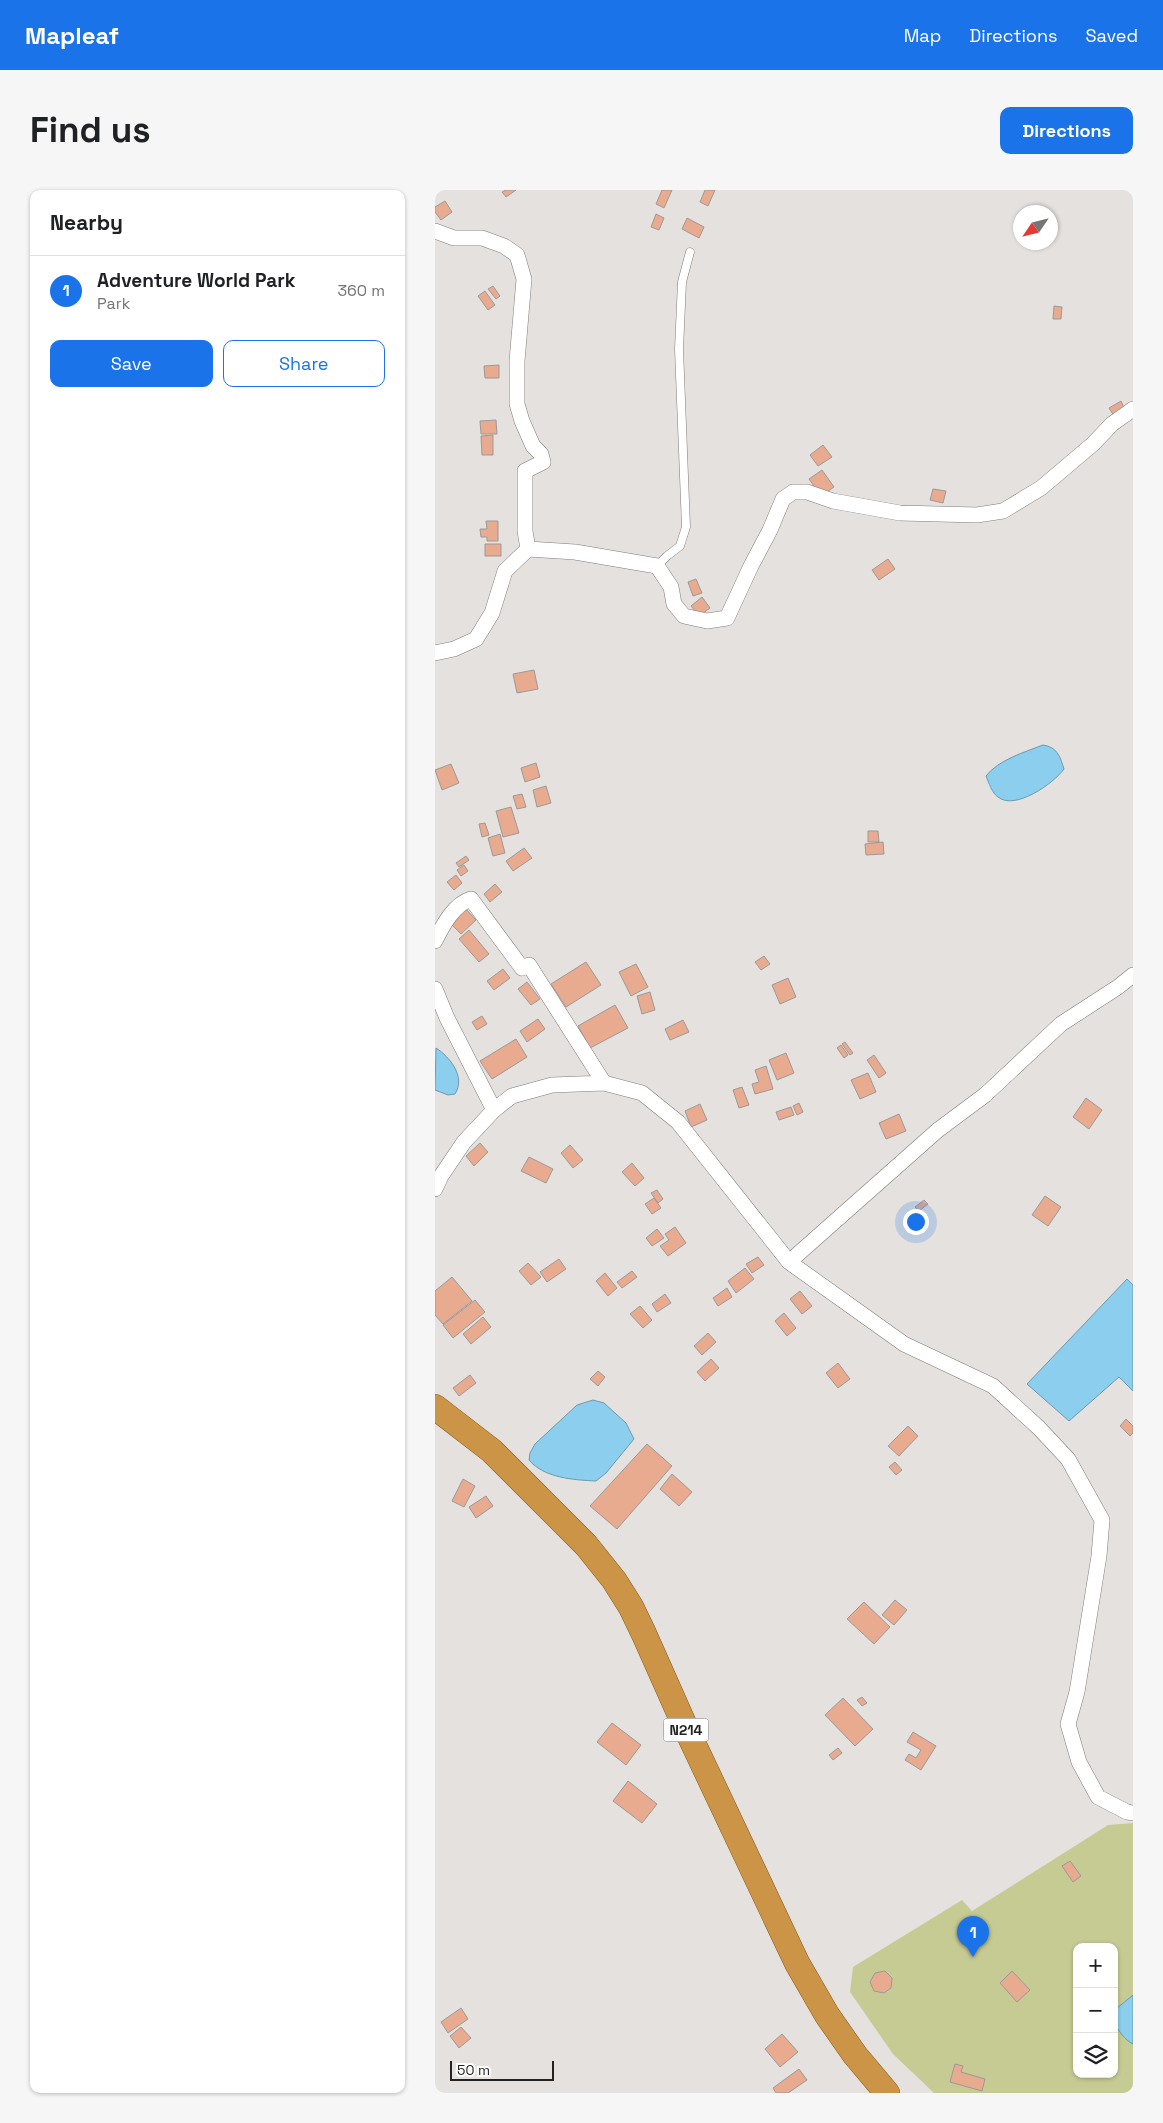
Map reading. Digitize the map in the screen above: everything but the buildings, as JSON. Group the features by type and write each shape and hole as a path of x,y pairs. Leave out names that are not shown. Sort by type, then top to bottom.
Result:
{"highway":[{"name":"N214","path":"435,1407 492,1451 586,1545 614,1580 644,1634 683,1724 797,1964 827,2015 855,2055 887,2093"}],"street":[{"path":"435,231 454,238 482,238 504,246 517,255 524,279 517,361 517,404 533,446 541,454 543,462 525,471 525,531 528,549"},
{"path":"435,654 455,649 476,639 492,613 505,571 528,549 575,552 657,566 671,587 674,604 685,616 707,621 727,618 783,499 793,492 807,492 833,501 901,513 977,514 1003,511 1041,488 1093,444 1112,424 1133,409"},
{"path":"437,932 461,902 471,899 522,968 529,965 604,1083"},
{"path":"789,1262 938,1130 985,1096 1061,1024 1133,975"},
{"path":"435,989 447,1018 494,1110"},
{"path":"435,1190 441,1176 464,1142 494,1110 512,1096 552,1084 604,1083 642,1093 678,1122 789,1262 904,1344 993,1386 1039,1428 1068,1459 1102,1520 1099,1556 1077,1692 1068,1724 1079,1762 1097,1797 1127,1812 1133,1813"}],"lane":[{"path":"657,566 681,546 686,527 679,349 682,282 690,252"}],"green space":[{"path":"1133,1823 1133,2093 934,2093 893,2054 850,1992 853,1967 962,1900 972,1911 1108,1825"}],"water":[{"path":"1043,745 1055,750 1059,756 1064,769 1059,775 1034,794 1024,798 1005,800 998,797 991,788 986,776 991,770 1012,757"},
{"path":"436,1048 451,1062 458,1074 458,1088 455,1094 448,1095 435,1090"},
{"path":"1127,1279 1133,1285 1133,1391 1119,1377 1069,1421 1027,1384"},
{"path":"593,1400 604,1403 626,1423 634,1439 606,1473 596,1481 569,1479 543,1471 535,1466 529,1460 530,1453 535,1444 577,1405"},
{"path":"1133,1995 1133,2044 1118,2029 1118,2007"}],"place":[{"name":"Adventure World Park","path":"973,1957"}]}
